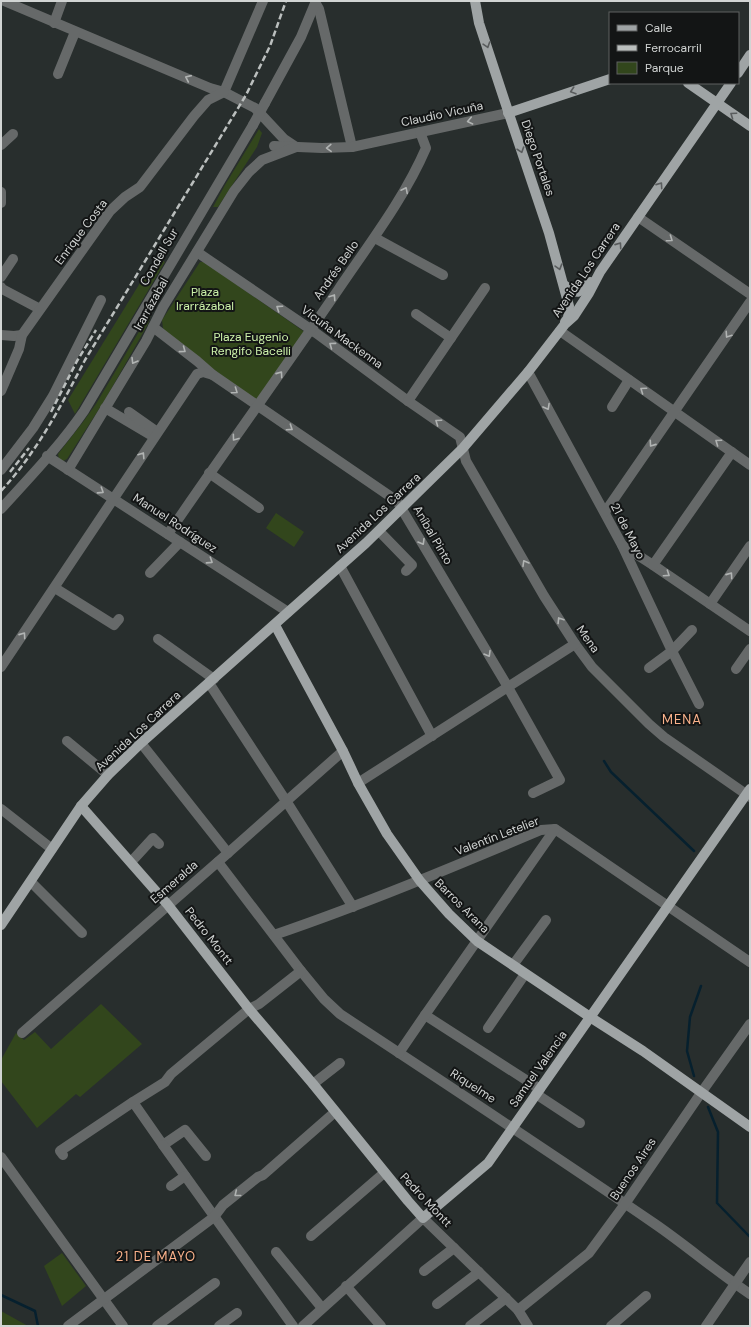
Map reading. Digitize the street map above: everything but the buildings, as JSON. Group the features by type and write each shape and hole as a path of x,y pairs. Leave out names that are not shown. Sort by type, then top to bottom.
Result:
{"main road":[{"name":"Diego Portales","path":"475,1 508,113 549,232 564,285 569,309 568,318 562,328"},
{"path":"739,72 750,55"},
{"name":"Claudio Vicuña","path":"508,113 609,79"},
{"path":"689,84 750,126"},
{"name":"Avenida Los Carrera","path":"1,925 81,806 108,775 141,743 380,531 463,448 528,372 562,328 574,316 589,293 600,272 730,84"},
{"path":"564,285 573,292 583,291 600,272"},
{"name":"Barros Arana","path":"274,624 343,751 358,783 387,834 420,881 449,914 477,941 643,1051 750,1127"},
{"name":"Samuel Valencia","path":"423,1218 488,1163 749,793"},
{"name":"Pedro Montt","path":"81,806 168,905 249,1009 423,1218"}],"street":[{"path":"4,1 210,88 224,92 255,108 284,139 296,147"},
{"path":"54,23 62,1"},
{"path":"224,92 263,1"},
{"path":"316,1 352,147"},
{"name":"Condell Sur","path":"1,509 74,425 84,411 265,104 301,37 316,1"},
{"path":"58,74 75,32"},
{"name":"Enrique Costa","path":"1,391 19,349 22,335 110,211 125,197 140,187 208,100 224,92"},
{"name":"Claudio Vicuña","path":"274,146 322,148 352,147 508,113"},
{"path":"274,146 277,140 276,130"},
{"name":"Andrés Bello","path":"168,534 209,473 258,406 375,238 402,196 426,148 420,132"},
{"path":"1,145 13,134"},
{"name":"Irarrázabal","path":"68,470 146,340 163,307 234,191 249,172 266,157 274,146"},
{"name":"Irarrázabal","path":"266,157 296,147"},
{"path":"1,192 1,203"},
{"path":"638,217 750,294"},
{"path":"375,238 444,275"},
{"name":"Vicuña Mackenna","path":"197,252 311,330 460,437 463,448"},
{"path":"1,277 13,259"},
{"path":"1,287 2,289 40,309"},
{"path":"408,401 485,288"},
{"path":"1,470 54,396 101,300"},
{"path":"605,512 750,302"},
{"path":"416,314 451,338"},
{"name":"Aníbal Pinto","path":"153,326 213,375 397,501 403,508 560,780 532,793"},
{"path":"562,328 629,380 750,464"},
{"path":"1,335 22,335"},
{"path":"1,667 197,374 203,372 213,375"},
{"name":"21 de Mayo","path":"528,372 622,545 672,651 699,704"},
{"path":"612,407 629,380"},
{"path":"105,408 156,435"},
{"path":"129,412 156,435"},
{"name":"Mena","path":"463,448 465,459 544,596 575,644 592,667 664,737 749,793"},
{"path":"653,565 732,452"},
{"name":"Manuel Rodríguez","path":"47,456 288,612"},
{"path":"209,473 259,508"},
{"path":"380,531 412,566 406,572"},
{"path":"150,573 180,542"},
{"path":"622,545 750,630"},
{"path":"710,604 750,546"},
{"path":"340,566 432,736"},
{"path":"55,588 114,625 119,619"},
{"path":"649,668 672,651 692,630"},
{"path":"158,639 211,681 353,907"},
{"path":"358,783 575,644"},
{"path":"736,669 750,649"},
{"path":"67,741 108,775"},
{"path":"141,743 228,853"},
{"name":"Esmeralda","path":"22,1033 343,751"},
{"path":"1,809 52,849"},
{"path":"399,1053 555,829"},
{"name":"Valentín Letelier","path":"274,935 420,881 542,830 555,829 750,962"},
{"path":"131,862 153,838 159,844"},
{"name":"Riquelme","path":"218,862 301,971 324,999 340,1014 513,1128 656,1225 750,1294"},
{"path":"30,882 82,933"},
{"path":"513,965 546,920"},
{"path":"63,1155 60,1151 165,1082 171,1074 249,1009 259,1004 301,971"},
{"path":"488,1028 525,974"},
{"path":"425,1015 538,1092 580,1123"},
{"name":"Buenos Aires","path":"518,1310 589,1253 625,1204 750,1024"},
{"path":"313,1084 340,1063"},
{"path":"133,1102 293,1326"},
{"path":"68,1326 214,1217 223,1205 258,1177 263,1175 335,1112"},
{"path":"163,1145 185,1130 206,1156"},
{"path":"1,1157 123,1326"},
{"path":"311,1236 384,1173"},
{"path":"171,1186 185,1176"},
{"name":"Pedro Montt","path":"423,1218 518,1310 528,1326"},
{"name":"Samuel Valencia","path":"303,1326 423,1218"},
{"path":"424,1271 454,1248"},
{"path":"276,1252 322,1308"},
{"path":"706,1326 750,1262"},
{"path":"437,1304 479,1272"},
{"path":"157,1326 215,1283"},
{"path":"346,1286 381,1326"},
{"path":"611,1326 646,1296"},
{"path":"470,1326 506,1298"},
{"path":"219,1326 237,1314"}],"green space":[{"path":"259,129 262,133 257,147 218,207 213,207 225,185"},
{"path":"156,257 165,262 75,414 68,400"},
{"name":"Plaza Eugenio Rengifo Bacelli","path":"200,262 204,262 306,333 256,400 167,336 163,328 162,320"},
{"path":"153,308 148,324 106,398 67,459 63,461 59,459 58,454 96,404"},
{"path":"276,513 304,532 294,547 266,528"},
{"path":"101,1004 142,1044 80,1097 76,1094 37,1128 1,1081 1,1060 16,1033 24,1040 35,1032 51,1049"},
{"path":"62,1253 86,1286 62,1306 44,1266"},
{"path":"1,1311 28,1326 1,1326"}],"waterway":[{"path":"604,761 611,772 694,851"},
{"path":"694,1076 687,1051 690,1017 701,986"},
{"path":"708,1107 718,1132 717,1203 750,1237"},
{"path":"1,1295 35,1311 38,1326"}],"railway":[{"path":"1,491 26,461 48,428 85,360 246,95 270,46 286,1"},
{"path":"51,412 77,361 96,330"},
{"path":"10,472 29,448"}],"district":[{"name":"MENA","path":"682,719"},
{"name":"21 DE MAYO","path":"156,1256"}],"park label":[{"name":"Plaza Irarrázabal","path":"205,299"}]}
